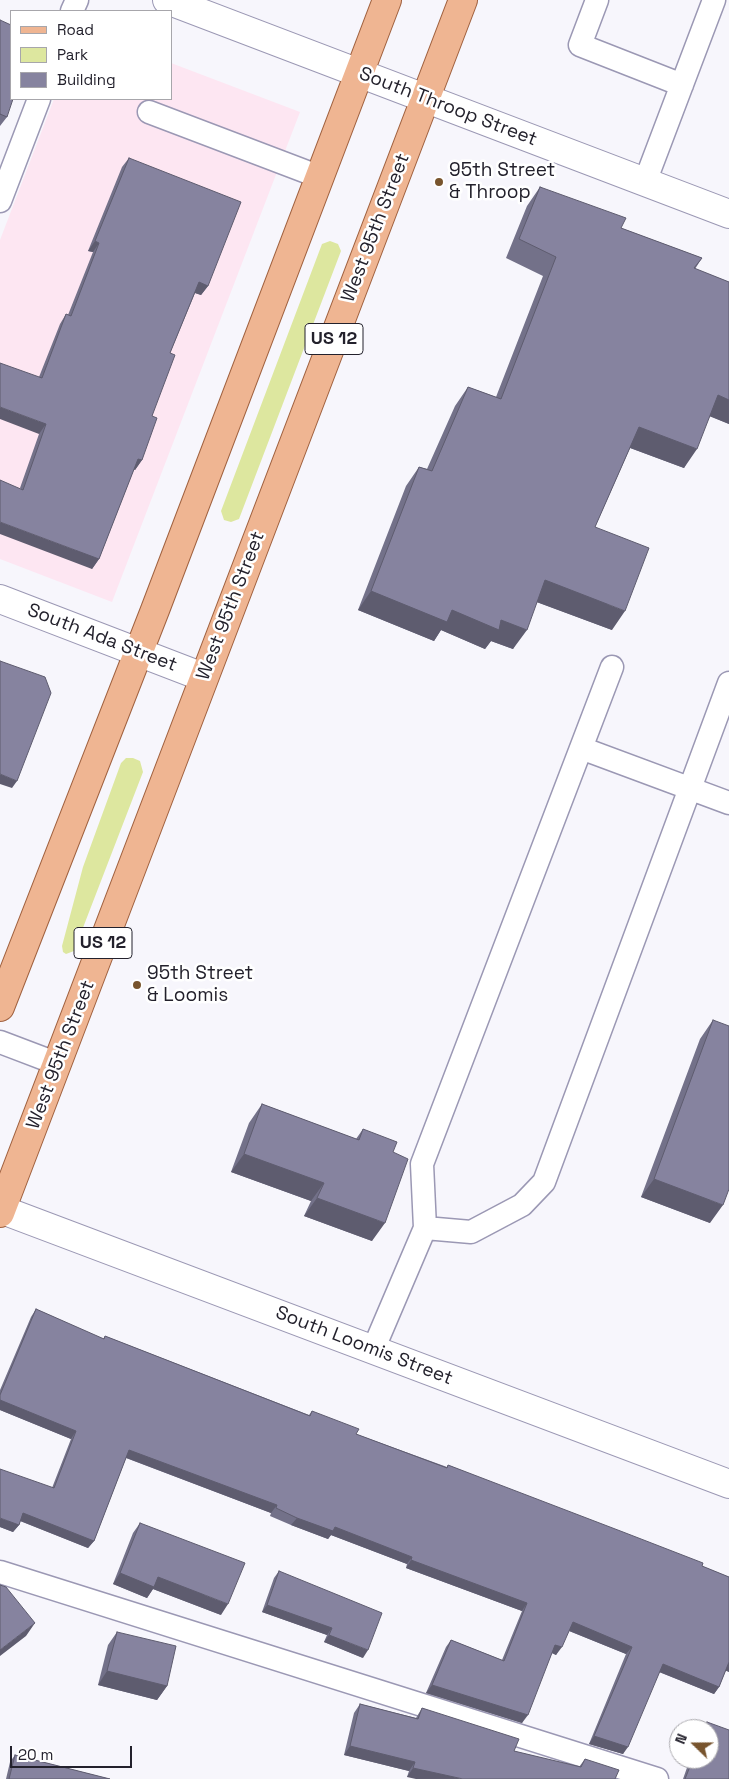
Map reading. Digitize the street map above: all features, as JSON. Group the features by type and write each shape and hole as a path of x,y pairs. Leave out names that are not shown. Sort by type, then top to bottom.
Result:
{"main road":[{"path":"0,1007 387,0"},
{"name":"West 95th Street","path":"1,1211 203,677 463,0"}],"street":[{"name":"South Throop Street","path":"168,0 645,182 727,207"},
{"name":"South Ada Street","path":"0,599 203,677"},
{"name":"South Loomis Street","path":"1,1211 729,1484"}],"lane":[{"path":"596,0 580,45 682,85"},
{"path":"645,182 714,0"},
{"path":"0,201 39,100"},
{"path":"150,112 320,177"},
{"path":"374,1350 426,1228 422,1164 612,667"},
{"path":"426,1228 471,1232 522,1205 544,1182 729,683"},
{"path":"581,748 729,804"},
{"path":"0,1042 58,1064"},
{"path":"0,1572 657,1779"}],"shaded area":[{"path":"172,63 300,112 112,602 0,559 0,240 54,100 172,100"}],"green space":[{"path":"330,241 338,244 341,251 239,519 231,522 224,520 221,511 322,244"},
{"path":"126,758 140,761 143,772 74,951 66,954 63,952 62,946 83,867 121,763"}],"building":[{"path":"0,20 10,25 10,100 13,100 7,117 0,114"},
{"path":"129,158 241,202 208,286 199,282 170,353 175,355 152,416 157,418 142,460 138,459 99,559 0,522 0,480 23,490 46,424 0,407 0,363 42,378 66,314 71,316 99,243 95,241"},
{"path":"540,187 626,218 621,228 702,258 694,268 729,282 729,400 718,395 697,449 639,427 595,527 649,548 625,611 545,580 527,630 501,620 499,630 452,610 447,622 371,591 419,467 432,471 468,387 501,399 556,257 519,239"},
{"path":"0,661 45,677 51,693 17,781 0,774"},
{"path":"713,1020 729,1026 729,1189 723,1205 654,1179"},
{"path":"262,1104 359,1140 363,1129 397,1142 393,1152 408,1159 385,1223 317,1198 324,1183 244,1154"},
{"path":"36,1309 104,1339 105,1336 310,1416 312,1411 359,1429 356,1434 447,1468 448,1465 623,1532 703,1563 702,1566 729,1577 729,1662 719,1687 663,1664 628,1747 594,1736 632,1647 573,1622 562,1647 555,1645 528,1715 432,1685 451,1640 504,1661 527,1603 411,1560 412,1557 335,1527 333,1531 297,1518 276,1508 277,1505 129,1450 94,1541 23,1513 19,1525 0,1518 0,1469 54,1488 76,1431 0,1400 0,1395"},
{"path":"140,1523 245,1563 228,1604 158,1577 154,1587 120,1573"},
{"path":"279,1571 382,1613 368,1650 329,1635 332,1628 267,1605"},
{"path":"0,1585 6,1587 35,1623 0,1650"},
{"path":"117,1632 176,1646 167,1686 107,1671"},
{"path":"360,1704 418,1719 422,1708 519,1739 514,1751 581,1767 585,1759 619,1770 615,1779 463,1779 413,1768 415,1762 350,1746"},
{"path":"719,1726 729,1730 729,1779 685,1779 689,1769 719,1769"},
{"path":"15,1755 110,1779 9,1779"}],"place":[{"name":"95th Street & Throop","path":"439,182"},
{"name":"95th Street & Loomis","path":"137,985"}]}
